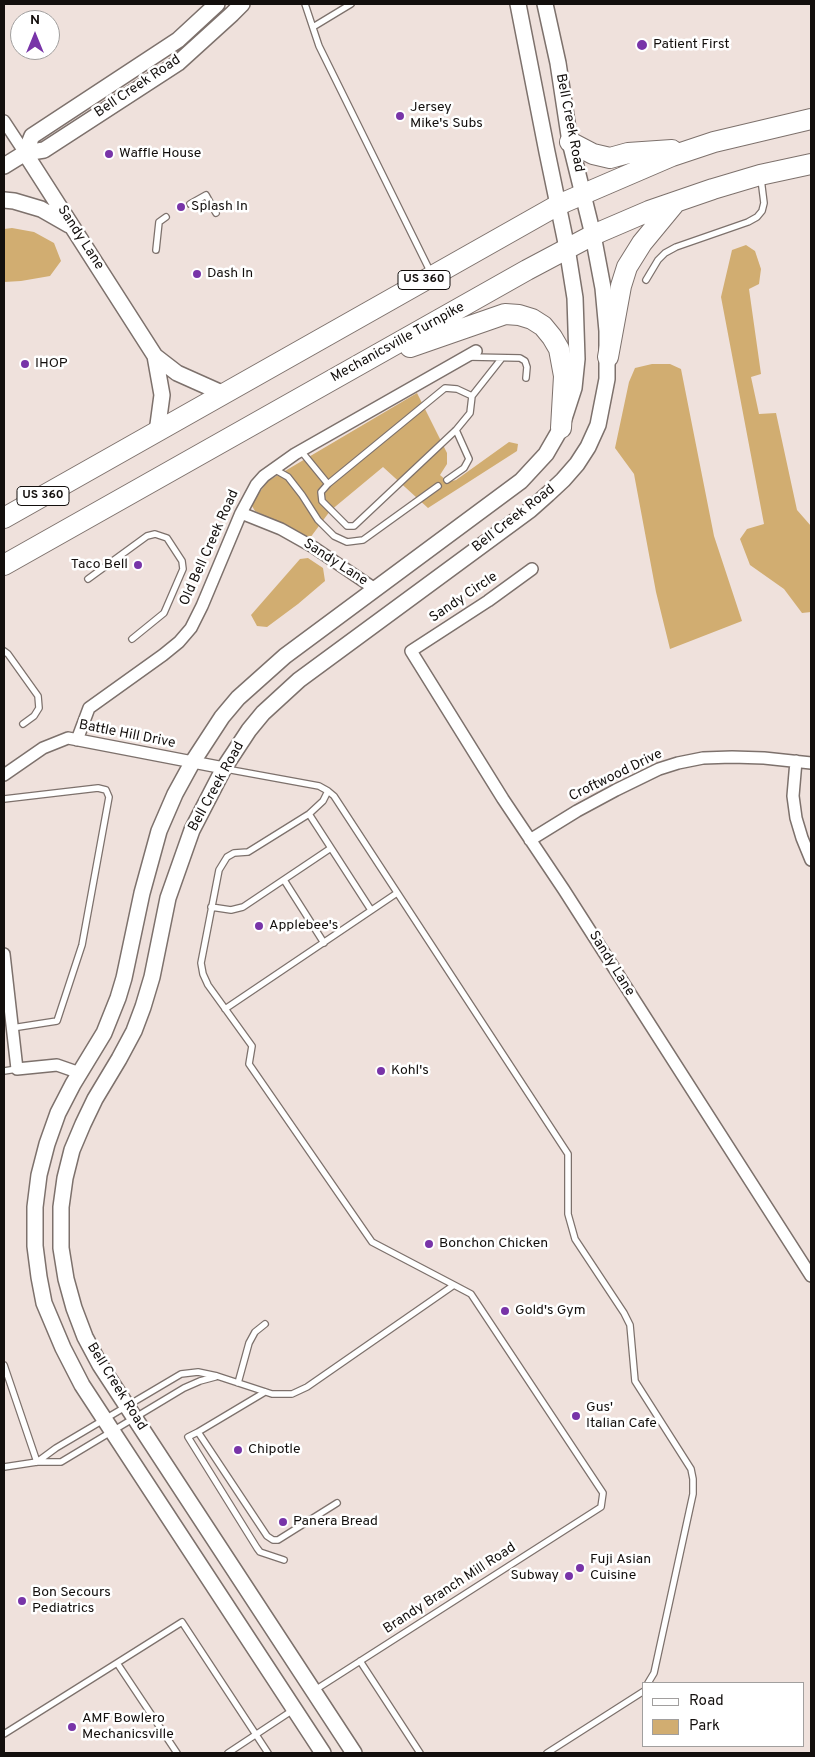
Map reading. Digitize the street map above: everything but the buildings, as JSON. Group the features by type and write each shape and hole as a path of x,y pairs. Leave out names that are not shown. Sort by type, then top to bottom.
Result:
{"highway":[{"name":"US 360","path":"4,518 558,204 696,148 811,119"},
{"path":"570,142 594,154 610,158 628,154 696,148"},
{"name":"Mechanicsville Turnpike","path":"4,566 358,365 593,235 677,201 760,175 811,164"},
{"path":"608,357 621,286 628,267 642,243 677,201"},
{"path":"358,365 506,314 532,319 543,326 552,336 559,349 564,376 561,428"},
{"path":"4,513 83,474"}],"main road":[{"name":"Bell Creek Road","path":"4,166 24,152 32,136 178,40 217,4"},
{"name":"Bell Creek Road","path":"24,152 44,150 178,63 242,4"},
{"name":"Bell Creek Road","path":"323,1753 82,1385 63,1348 44,1303 35,1246 35,1207 39,1175 58,1114 80,1072 104,1033 118,998 154,847 175,794 192,763 222,717 238,698 285,656 521,481 546,454 561,428 574,388 577,359 575,298 567,248 518,4"},
{"name":"Bell Creek Road","path":"354,1753 131,1412 85,1337 66,1278 61,1248 61,1207 65,1178 72,1150 95,1099 134,1031 143,1008 152,977 168,898 192,830 224,768 249,730 262,713 300,680 530,510 563,480 588,447 598,425 605,394 608,357 604,296 593,235 570,142 558,63 545,4"},
{"name":"Sandy Lane","path":"24,152 155,356 177,373 224,394"},
{"path":"4,200 29,204 73,228"},
{"name":"Sandy Lane","path":"155,356 162,395 157,432"}],"street":[{"name":"Sandy Lane","path":"6,128 24,152"},
{"name":"Old Bell Creek Road","path":"77,740 89,708 163,655 179,642 191,628 241,513 256,485 273,468 476,351"},
{"name":"Sandy Lane","path":"241,513 289,534 313,547 375,589"},
{"name":"Sandy Circle","path":"411,651 488,601 532,569"},
{"name":"Sandy Lane","path":"411,651 530,840 811,1276"},
{"name":"Battle Hill Drive","path":"4,775 43,748 68,738 224,768"},
{"name":"Croftwood Drive","path":"530,840 616,790 659,769 678,763 703,758 732,757 811,763"},
{"path":"796,761 793,796 796,818 811,860"},
{"path":"4,954 17,1069 58,1065 80,1072"}],"lane":[{"path":"305,4 323,54 432,275"},
{"path":"313,28 351,4"},
{"path":"646,280 658,260 665,253 676,247 748,222 757,217 762,211 764,203 760,175"},
{"path":"190,204 206,195 216,213"},
{"path":"156,250 159,222 166,217"},
{"path":"466,357 520,358 525,361 527,367 526,378"},
{"path":"472,396 457,389 445,388 328,484 320,492 322,501 347,526 354,526 456,430 470,413 472,396 502,358"},
{"path":"447,480 464,468 469,459 456,430"},
{"path":"301,451 328,484"},
{"path":"273,468 288,477 323,525 334,536 347,542 363,540 438,486"},
{"path":"88,579 147,536 155,534 166,538 182,561 183,569 164,613 132,639"},
{"path":"4,651 38,696 39,708 34,716 23,724"},
{"path":"224,768 319,786 334,796 568,1154 568,1214 575,1239 630,1324 635,1381 691,1469 693,1494 654,1673 649,1682"},
{"path":"4,799 98,788 106,790 109,797 82,945 57,1021 12,1028"},
{"path":"4,1468 37,1462 61,1462 113,1432 131,1412 181,1374 198,1372 217,1376 272,1394 292,1394 307,1387 454,1285 372,1242 249,1064 252,1046 208,985 203,974 201,963 211,906 219,870 227,857 234,853 248,852 309,814 324,801 328,791"},
{"path":"309,814 371,910"},
{"path":"211,906 231,910 243,906 331,848"},
{"path":"284,880 324,943"},
{"path":"225,1009 397,893"},
{"path":"4,1071 17,1069"},
{"name":"Brandy Branch Mill Road","path":"313,1691 601,1507 603,1493 477,1302 471,1294 454,1285"},
{"path":"238,1383 249,1343 255,1332 265,1324"},
{"path":"4,1365 37,1462"},
{"path":"37,1462 56,1448 104,1419 131,1412 192,1384 217,1376"},
{"path":"266,1392 188,1437 256,1548 260,1552 284,1560"},
{"path":"198,1432 267,1536 273,1540 278,1540 337,1503"},
{"path":"4,1734 182,1622 268,1753"},
{"path":"360,1661 420,1753"},
{"path":"117,1663 177,1753"},
{"path":"547,1753 642,1692"},
{"path":"228,1753 294,1709"}],"green space":[{"path":"12,228 34,232 54,243 61,261 50,276 4,282 4,229"},
{"path":"746,245 755,251 761,269 759,284 749,289 761,374 751,377 759,414 776,413 797,510 811,526 811,612 802,613 784,589 750,565 740,539 747,529 764,524 721,297 732,250"},
{"path":"652,364 670,364 681,369 714,536 742,621 670,649 656,592 634,474 615,448 629,382 635,368"},
{"path":"417,393 447,453 447,464 440,475 448,482 456,480 509,442 518,444 517,451 428,508 383,467 330,511 310,538 255,511 252,506 253,501 268,481"},
{"path":"308,558 323,568 325,581 267,627 257,626 251,615 300,559"}],"place":[{"name":"Patient First","path":"642,45"},
{"name":"Jersey Mike's Subs","path":"400,116"},
{"name":"Waffle House","path":"109,154"},
{"name":"Splash In","path":"181,207"},
{"name":"Dash In","path":"197,274"},
{"name":"IHOP","path":"25,364"},
{"name":"Taco Bell","path":"138,565"},
{"name":"Applebee's","path":"259,926"},
{"name":"Kohl's","path":"381,1071"},
{"name":"Bonchon Chicken","path":"429,1244"},
{"name":"Gold's Gym","path":"505,1311"},
{"name":"Gus' Italian Cafe","path":"576,1416"},
{"name":"Chipotle","path":"238,1450"},
{"name":"Panera Bread","path":"283,1522"},
{"name":"Fuji Asian Cuisine","path":"580,1568"},
{"name":"Subway","path":"569,1576"},
{"name":"Bon Secours Pediatrics","path":"22,1601"},
{"name":"AMF Bowlero Mechanicsville","path":"72,1727"}]}
